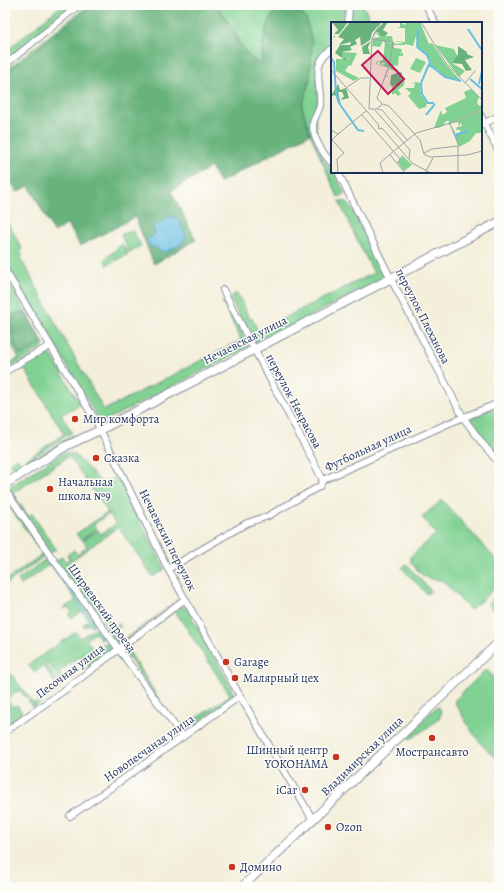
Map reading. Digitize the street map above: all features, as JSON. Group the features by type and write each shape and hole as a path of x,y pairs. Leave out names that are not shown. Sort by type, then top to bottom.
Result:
{"street":[{"path":"5,65 79,5"},
{"path":"348,22 349,5"},
{"path":"426,5 434,22"},
{"path":"331,50 320,61 317,77 320,93 320,107 313,125 318,142 331,163"},
{"path":"499,116 483,124 499,152"},
{"name":"переулок Плеханова","path":"338,173 391,279 464,417 482,443 499,463"},
{"name":"Нечаевская улица","path":"5,484 66,446 100,430 499,222"},
{"name":"Нечаевский переулок","path":"5,270 100,430 168,568 240,696 313,820"},
{"name":"переулок Некрасова","path":"223,290 323,480"},
{"path":"5,372 22,360 50,346"},
{"name":"Футбольная улица","path":"168,568 247,523 268,516 320,486 323,480 447,424 499,403"},
{"name":"Ширяевский проезд","path":"5,490 22,516 183,737"},
{"name":"Песочная улица","path":"5,732 66,689 185,599"},
{"name":"Владимирская улица","path":"242,887 499,642"},
{"name":"Новопесчаная улица","path":"70,816 240,696"}],"green space":[{"path":"62,5 74,5 5,60 5,52"},
{"path":"88,5 92,5 5,74 5,71"},
{"path":"92,5 217,5 235,33 239,43 251,59 262,64 262,44 269,21 276,9 294,12 301,14 306,18 312,41 310,80 302,106 310,134 219,183 211,167 171,191 196,240 154,264 135,217 80,246 68,224 54,232 29,186 17,192 5,171 5,74","holes":["155,224 161,224 183,243 165,252 158,249 151,238 155,234 153,227"]},
{"path":"217,5 348,5 345,22 331,22 331,47 319,57 316,64 318,100 315,113 317,146 325,162 331,167 331,173 334,173 345,194 338,197 310,134 302,106 310,80 262,44 262,65 251,59 239,43 235,33"},
{"path":"351,5 363,5 372,22 349,22"},
{"path":"339,201 347,202 351,207 384,272 382,279 260,342 252,340 231,300 232,296 237,293 258,331 374,273"},
{"path":"5,217 22,249 20,250 22,254 21,260 104,410 241,340 222,301 230,308 247,342 247,348 105,421 98,418 24,292 5,263"},
{"path":"132,230 141,246 129,252 121,235"},
{"path":"122,244 128,254 107,265 105,259"},
{"path":"5,276 44,344 42,348 5,370 5,366 19,358 7,338 8,337 5,331","holes":["23,312 26,314 18,352 12,335 12,316"]},
{"path":"23,312 26,314 41,341 40,345 23,355 19,354 15,347 10,320 14,314"},
{"path":"48,352 52,356 80,404 61,415 72,432 14,470 10,464 11,462 17,458 21,463 64,434 22,365 5,375 25,361"},
{"path":"491,409 499,415 499,459 468,420"},
{"path":"73,435 74,436 71,439 34,462 32,461 16,472 15,471"},
{"path":"66,452 75,455 102,483 117,476 164,567 164,570 153,577 118,527 67,564 87,593 89,592 103,611 96,616 56,561 62,557 66,562 70,559 67,555 74,550 79,555 81,551 87,547 83,540 98,530 101,534 116,524 109,514 94,524 97,529 81,540 76,534 108,512 69,456 13,493 28,516 32,514 56,549 50,553 7,488"},
{"path":"5,494 45,553 43,557 5,585 5,581 43,554 5,501"},
{"path":"442,500 499,563 499,584 470,610 442,580 431,579 423,575 410,561 412,560 410,557 436,534 422,517"},
{"path":"46,559 51,561 96,623 91,626 89,624 84,627 82,625 89,620 82,611 72,618 68,615 72,612 68,607 65,609 64,608 76,600 50,564 21,585 18,580"},
{"path":"406,564 431,591 427,594 402,568"},
{"path":"499,592 499,617 487,604"},
{"path":"172,605 121,644 117,643 106,629 108,627 102,620 107,617 114,627 119,624 121,626 112,633 121,642"},
{"path":"180,605 187,609 235,696 183,733 181,729 230,695 175,611 128,646 128,650 159,699 157,700 125,651 127,645"},
{"path":"96,628 102,638 100,639 96,633 86,639 94,650 107,642 113,651 90,668 81,656 59,671 67,682 64,683 46,661 44,662 59,683 60,689 36,706 31,706 27,696 25,697 20,690 7,699 13,707 17,705 22,712 22,715 20,719 5,729 5,724 11,720 9,716 11,714 5,706 5,666 34,704 58,687 43,666 34,672 28,665 76,632 80,638"},
{"path":"486,669 499,683 499,759 479,741 454,701"},
{"path":"436,707 439,707 441,713 440,717 409,739 407,737"}],"water":[{"path":"168,216 177,218 186,237 183,243 167,252 151,247 147,240 155,234 153,227 155,224 161,224"}],"waterway":[{"path":"49,562 73,595"},
{"path":"75,599 93,624"},
{"path":"97,629 102,636"},
{"path":"107,643 112,650"},
{"path":"116,656 126,666"}],"place":[{"name":"Мир комфорта","path":"75,419"},
{"name":"Сказка","path":"96,458"},
{"name":"Начальная школа №9","path":"50,489"},
{"name":"Garage","path":"226,662"},
{"name":"Малярный цех","path":"235,678"},
{"name":"Мострансавто","path":"432,738"},
{"name":"Шинный центр YOKOHAMA","path":"336,757"},
{"name":"iCar","path":"305,790"},
{"name":"Ozon","path":"328,827"},
{"name":"Домино","path":"232,867"}]}
